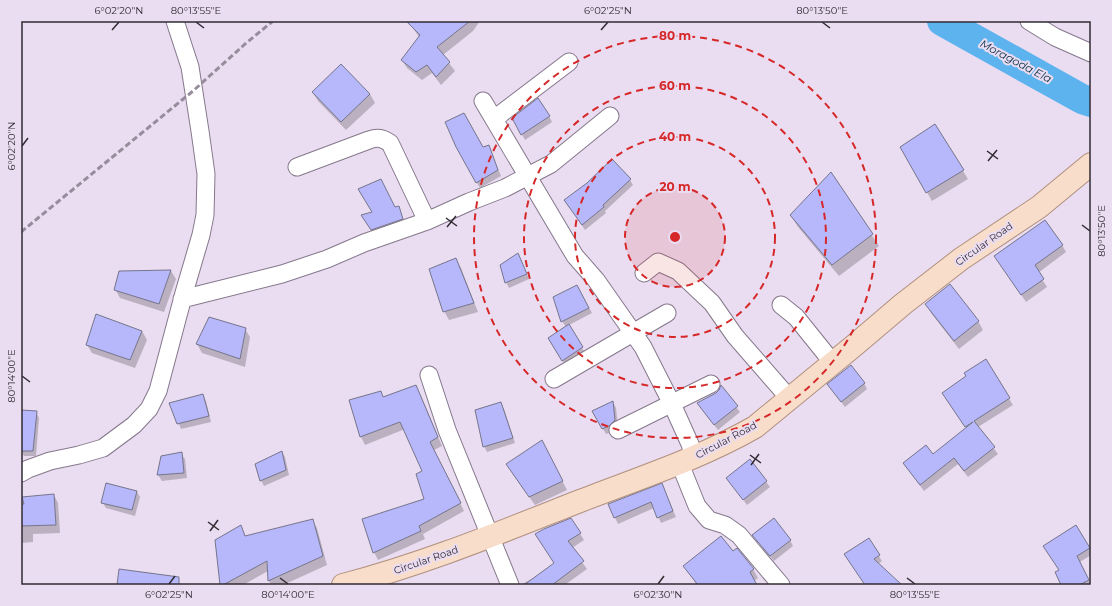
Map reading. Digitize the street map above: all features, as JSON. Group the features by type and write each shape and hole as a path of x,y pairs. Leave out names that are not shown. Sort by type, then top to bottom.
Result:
{"main road":[{"name":"Circular Road","path":"343,585 383,575 490,537 687,461 738,436 755,426 903,304 961,259 1038,207 1091,164"}],"street":[{"path":"21,473 50,461 103,448 134,424 149,409 158,391 182,299 201,235 205,215 206,174 190,67 175,21"},
{"path":"1029,21 1056,37 1091,53"},
{"path":"497,117 569,62"},
{"path":"483,101 497,117 575,256 596,280 634,332 651,362 690,444 687,461 697,506 709,520 725,525 739,535 781,585"},
{"path":"182,299 290,271 327,259 364,243 427,221 505,188 551,164 610,116"},
{"path":"297,166 378,137 384,139 390,143 427,221"},
{"path":"644,273 658,262 678,272 712,304 735,336 789,398"},
{"path":"781,305 796,317 833,362"},
{"path":"554,379 667,313"},
{"path":"429,375 447,430 510,585"},
{"path":"618,430 711,384"}],"building":[{"path":"406,21 470,21 437,47 450,62 436,77 427,65 416,72 401,60 420,35"},
{"path":"341,64 370,94 341,122 312,92"},
{"path":"538,98 550,116 521,135 512,118"},
{"path":"464,113 483,147 489,145 498,170 476,183 456,147 445,122"},
{"path":"935,124 964,170 926,193 900,147"},
{"path":"612,159 631,179 603,205 604,207 582,225 564,200 587,183"},
{"path":"831,172 873,234 832,265 790,215"},
{"path":"381,179 395,207 399,206 403,219 371,230 361,215 372,212 358,189"},
{"path":"1045,220 1063,245 1035,265 1044,279 1021,295 994,256"},
{"path":"518,253 527,274 505,283 500,265"},
{"path":"456,258 474,303 443,312 429,269"},
{"path":"171,270 159,304 114,290 119,271"},
{"path":"950,284 979,321 954,341 925,304"},
{"path":"577,285 589,308 561,322 553,297"},
{"path":"96,314 142,331 130,360 86,345"},
{"path":"209,317 246,328 240,359 196,344"},
{"path":"569,324 583,347 562,361 548,338"},
{"path":"986,359 1010,398 974,421 995,447 964,471 954,458 920,485 903,463 926,445 933,454 973,422 965,427 942,393 966,376 964,373"},
{"path":"851,365 865,383 841,402 827,384"},
{"path":"416,385 438,437 430,442 461,503 419,526 421,531 373,553 362,519 424,499 416,474 422,471 400,422 360,437 349,400 381,391 383,397"},
{"path":"721,385 738,406 714,425 697,403 716,393"},
{"path":"203,394 209,416 177,424 169,403"},
{"path":"613,401 615,420 609,426 602,429 592,411"},
{"path":"501,402 513,438 483,447 475,410"},
{"path":"21,410 37,411 33,451 21,451"},
{"path":"542,440 563,481 529,497 506,464"},
{"path":"282,451 286,470 260,481 255,464"},
{"path":"182,452 184,473 157,475 161,456"},
{"path":"750,459 767,481 743,500 726,478"},
{"path":"106,483 137,491 132,510 101,503"},
{"path":"662,483 673,511 657,518 651,502 614,518 608,504"},
{"path":"54,494 56,525 21,526 21,504 24,504 22,497"},
{"path":"571,518 581,533 568,541 584,561 552,585 524,585 554,563 535,534"},
{"path":"774,518 791,540 770,556 752,535"},
{"path":"313,519 323,556 268,581 267,561 223,585 220,585 215,540 241,525 245,536"},
{"path":"1076,525 1090,548 1077,556 1089,580 1079,585 1061,585 1055,572 1059,570 1043,546"},
{"path":"721,536 733,551 737,548 754,569 750,572 757,585 698,585 683,566"},
{"path":"869,538 880,555 874,559 902,585 865,585 844,554"},
{"path":"119,569 179,577 179,585 117,585"}],"waterway":[{"name":"Moragoda Ela","path":"942,21 1082,99 1091,102"}],"railway":[{"path":"21,232 193,91 273,21"}]}
